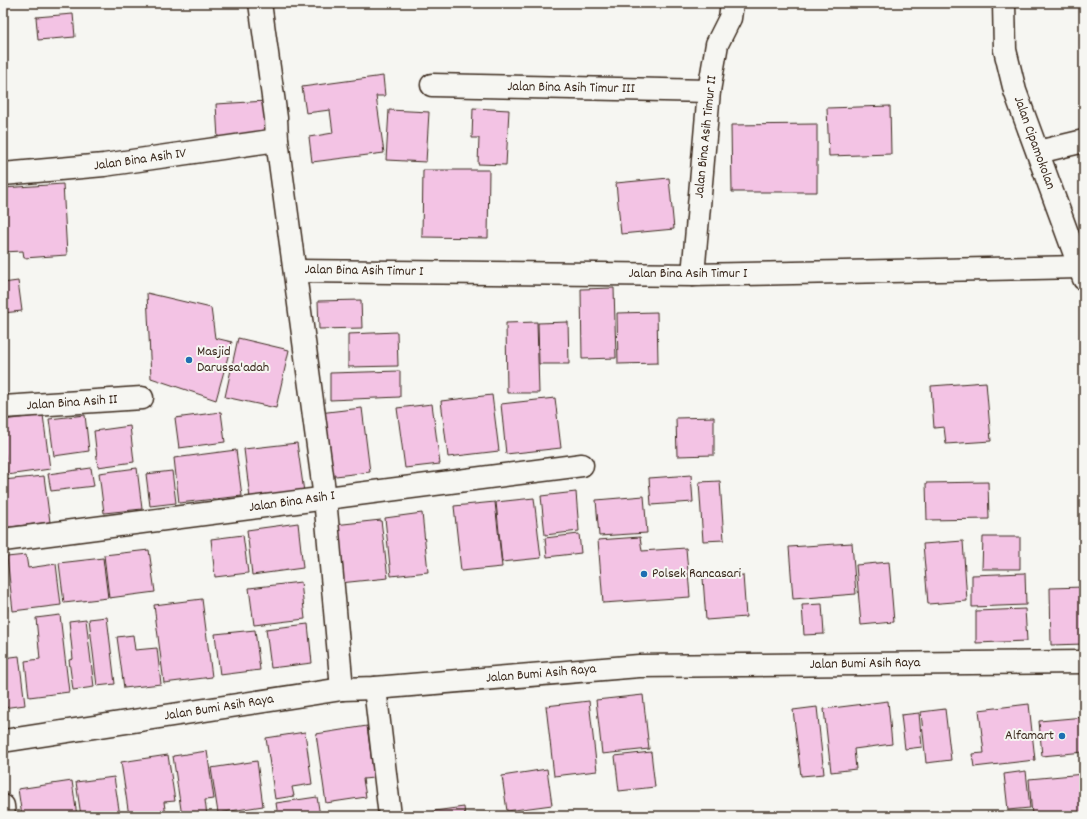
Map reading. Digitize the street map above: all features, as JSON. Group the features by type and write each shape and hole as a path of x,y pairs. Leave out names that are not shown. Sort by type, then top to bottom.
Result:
{"street":[{"path":"260,3 276,118 277,140 326,498 342,688"},
{"name":"Jalan Bina Asih Timur II","path":"693,275 709,90 717,44 730,18 732,3"},
{"name":"Jalan Cipamokolan","path":"1004,3 1005,50 1015,91 1082,273"},
{"name":"Jalan Bina Asih Timur III","path":"432,85 709,90"},
{"name":"Jalan Bina Asih IV","path":"3,174 104,166 277,140"},
{"path":"1038,152 1084,141"},
{"name":"Jalan Bina Asih Timur I","path":"295,271 693,275 1082,273"},
{"name":"Jalan Bina Asih II","path":"3,407 142,398"},
{"name":"Jalan Bina Asih I","path":"3,540 582,465"},
{"name":"Jalan Bumi Asih Raya","path":"3,741 342,688 375,688 639,666 1084,662"},
{"path":"375,688 390,816"},
{"path":"3,806 4,816"}],"building":[{"path":"73,14 75,37 38,40 36,17"},
{"path":"383,76 385,96 376,96 384,153 312,162 309,137 333,133 330,110 306,113 302,87"},
{"path":"267,101 269,136 218,139 216,104"},
{"path":"890,106 891,154 829,156 827,108"},
{"path":"473,108 509,110 506,165 478,164 479,138 472,138"},
{"path":"389,110 429,112 426,162 386,160"},
{"path":"817,124 817,192 732,192 731,125"},
{"path":"423,170 489,170 488,238 422,237"},
{"path":"669,178 674,229 621,234 616,183"},
{"path":"63,184 67,255 24,258 23,251 3,252 3,188"},
{"path":"18,281 22,311 3,313 3,283"},
{"path":"614,288 616,358 582,359 581,289"},
{"name":"Masjid Darussa'adah","path":"147,293 211,308 215,338 232,342 216,400 151,378"},
{"path":"361,300 362,328 319,329 318,301"},
{"path":"657,312 658,363 618,364 617,313"},
{"path":"537,322 539,393 507,393 506,323"},
{"path":"568,322 569,364 539,364 538,323"},
{"path":"397,332 398,366 348,367 348,334"},
{"path":"238,338 289,350 276,408 225,397"},
{"path":"400,371 400,397 330,400 330,373"},
{"path":"986,382 991,441 946,444 944,427 934,428 931,386"},
{"path":"492,395 499,451 448,457 441,401"},
{"path":"555,398 561,448 506,454 501,404"},
{"path":"432,404 440,464 405,468 397,408"},
{"path":"362,408 370,472 327,477 319,413"},
{"path":"221,412 225,442 179,448 175,418"},
{"path":"43,415 50,469 7,475 3,438 3,420"},
{"path":"85,415 89,451 54,456 49,419"},
{"path":"714,417 714,455 677,456 676,418"},
{"path":"130,426 134,462 98,467 94,431"},
{"path":"297,443 304,492 250,498 244,449"},
{"path":"236,450 242,496 179,503 174,458"},
{"path":"91,468 94,486 51,491 48,474"},
{"path":"137,468 142,509 104,513 99,473"},
{"path":"172,471 176,503 150,506 146,474"},
{"path":"691,475 693,502 651,505 649,478"},
{"path":"44,476 50,522 3,528 3,480"},
{"path":"720,481 724,540 703,541 699,482"},
{"path":"988,482 989,519 927,520 926,483"},
{"path":"576,492 579,531 545,535 541,496"},
{"path":"644,496 647,533 599,536 596,500"},
{"path":"534,498 541,558 502,562 496,502"},
{"path":"495,502 502,567 461,571 454,506"},
{"path":"422,513 428,572 391,576 385,518"},
{"path":"381,520 388,578 340,583 334,525"},
{"path":"298,523 303,568 252,575 247,530"},
{"path":"579,534 581,553 547,557 545,538"},
{"path":"243,535 248,573 215,577 211,539"},
{"name":"Polsek Rancasari","path":"640,537 642,551 686,548 690,597 603,603 598,540"},
{"path":"983,537 1020,537 1020,569 982,569"},
{"path":"963,541 967,601 928,604 923,544"},
{"path":"852,543 856,594 793,599 789,547"},
{"path":"149,550 155,592 109,598 104,555"},
{"path":"26,555 28,568 56,564 61,605 13,611 7,557"},
{"path":"103,558 108,598 64,603 59,563"},
{"path":"889,562 894,622 861,625 856,565"},
{"path":"1025,573 1026,605 972,607 972,575"},
{"path":"3,574 7,611 3,612"},
{"path":"743,575 746,617 706,620 703,578"},
{"path":"301,582 305,619 254,625 249,588"},
{"path":"1084,587 1084,644 1051,645 1050,588"},
{"path":"202,599 212,677 164,683 154,605"},
{"path":"822,604 824,634 804,635 802,605"},
{"path":"1025,609 1027,641 976,643 976,611"},
{"path":"60,615 69,692 29,697 25,661 40,659 36,618"},
{"path":"107,617 115,684 97,686 89,619"},
{"path":"86,619 94,687 73,690 69,660 73,659 69,621"},
{"path":"308,624 312,663 271,668 266,629"},
{"path":"255,630 260,670 220,675 215,634"},
{"path":"133,635 135,650 157,648 161,684 124,688 117,637"},
{"path":"19,656 25,705 3,708 3,658"},
{"path":"643,695 649,749 602,754 596,700"},
{"path":"589,701 597,771 554,776 546,706"},
{"path":"888,701 892,744 854,749 856,769 831,772 824,709"},
{"path":"1029,704 1035,760 974,767 972,754 984,753 979,710"},
{"path":"817,707 824,774 801,776 793,710"},
{"path":"945,709 951,760 926,763 921,712"},
{"path":"919,713 922,747 905,749 901,715"},
{"name":"Alfamart","path":"1084,717 1084,752 1042,756 1039,721"},
{"path":"367,726 374,778 363,779 366,797 326,803 316,734"},
{"path":"305,732 312,784 292,787 294,796 275,799 266,738"},
{"path":"207,751 214,799 205,800 207,816 182,816 173,756"},
{"path":"651,752 655,787 619,791 615,756"},
{"path":"168,755 175,801 164,802 166,816 129,816 121,762"},
{"path":"257,761 263,806 218,813 211,768"},
{"path":"547,769 552,805 507,811 502,776"},
{"path":"1026,771 1030,808 1008,810 1004,774"},
{"path":"1084,774 1084,813 1057,816 1032,816 1029,779"},
{"path":"114,777 120,816 81,816 76,782"},
{"path":"72,781 77,816 22,816 18,789"},
{"path":"317,797 320,816 278,816 276,803"},
{"path":"464,807 465,816 434,816 434,811"},
{"path":"491,812 492,816 468,816 468,814"}],"place":[{"name":"Masjid Darussa'adah","path":"189,360"},
{"name":"Polsek Rancasari","path":"644,574"},
{"name":"Alfamart","path":"1062,736"}]}
